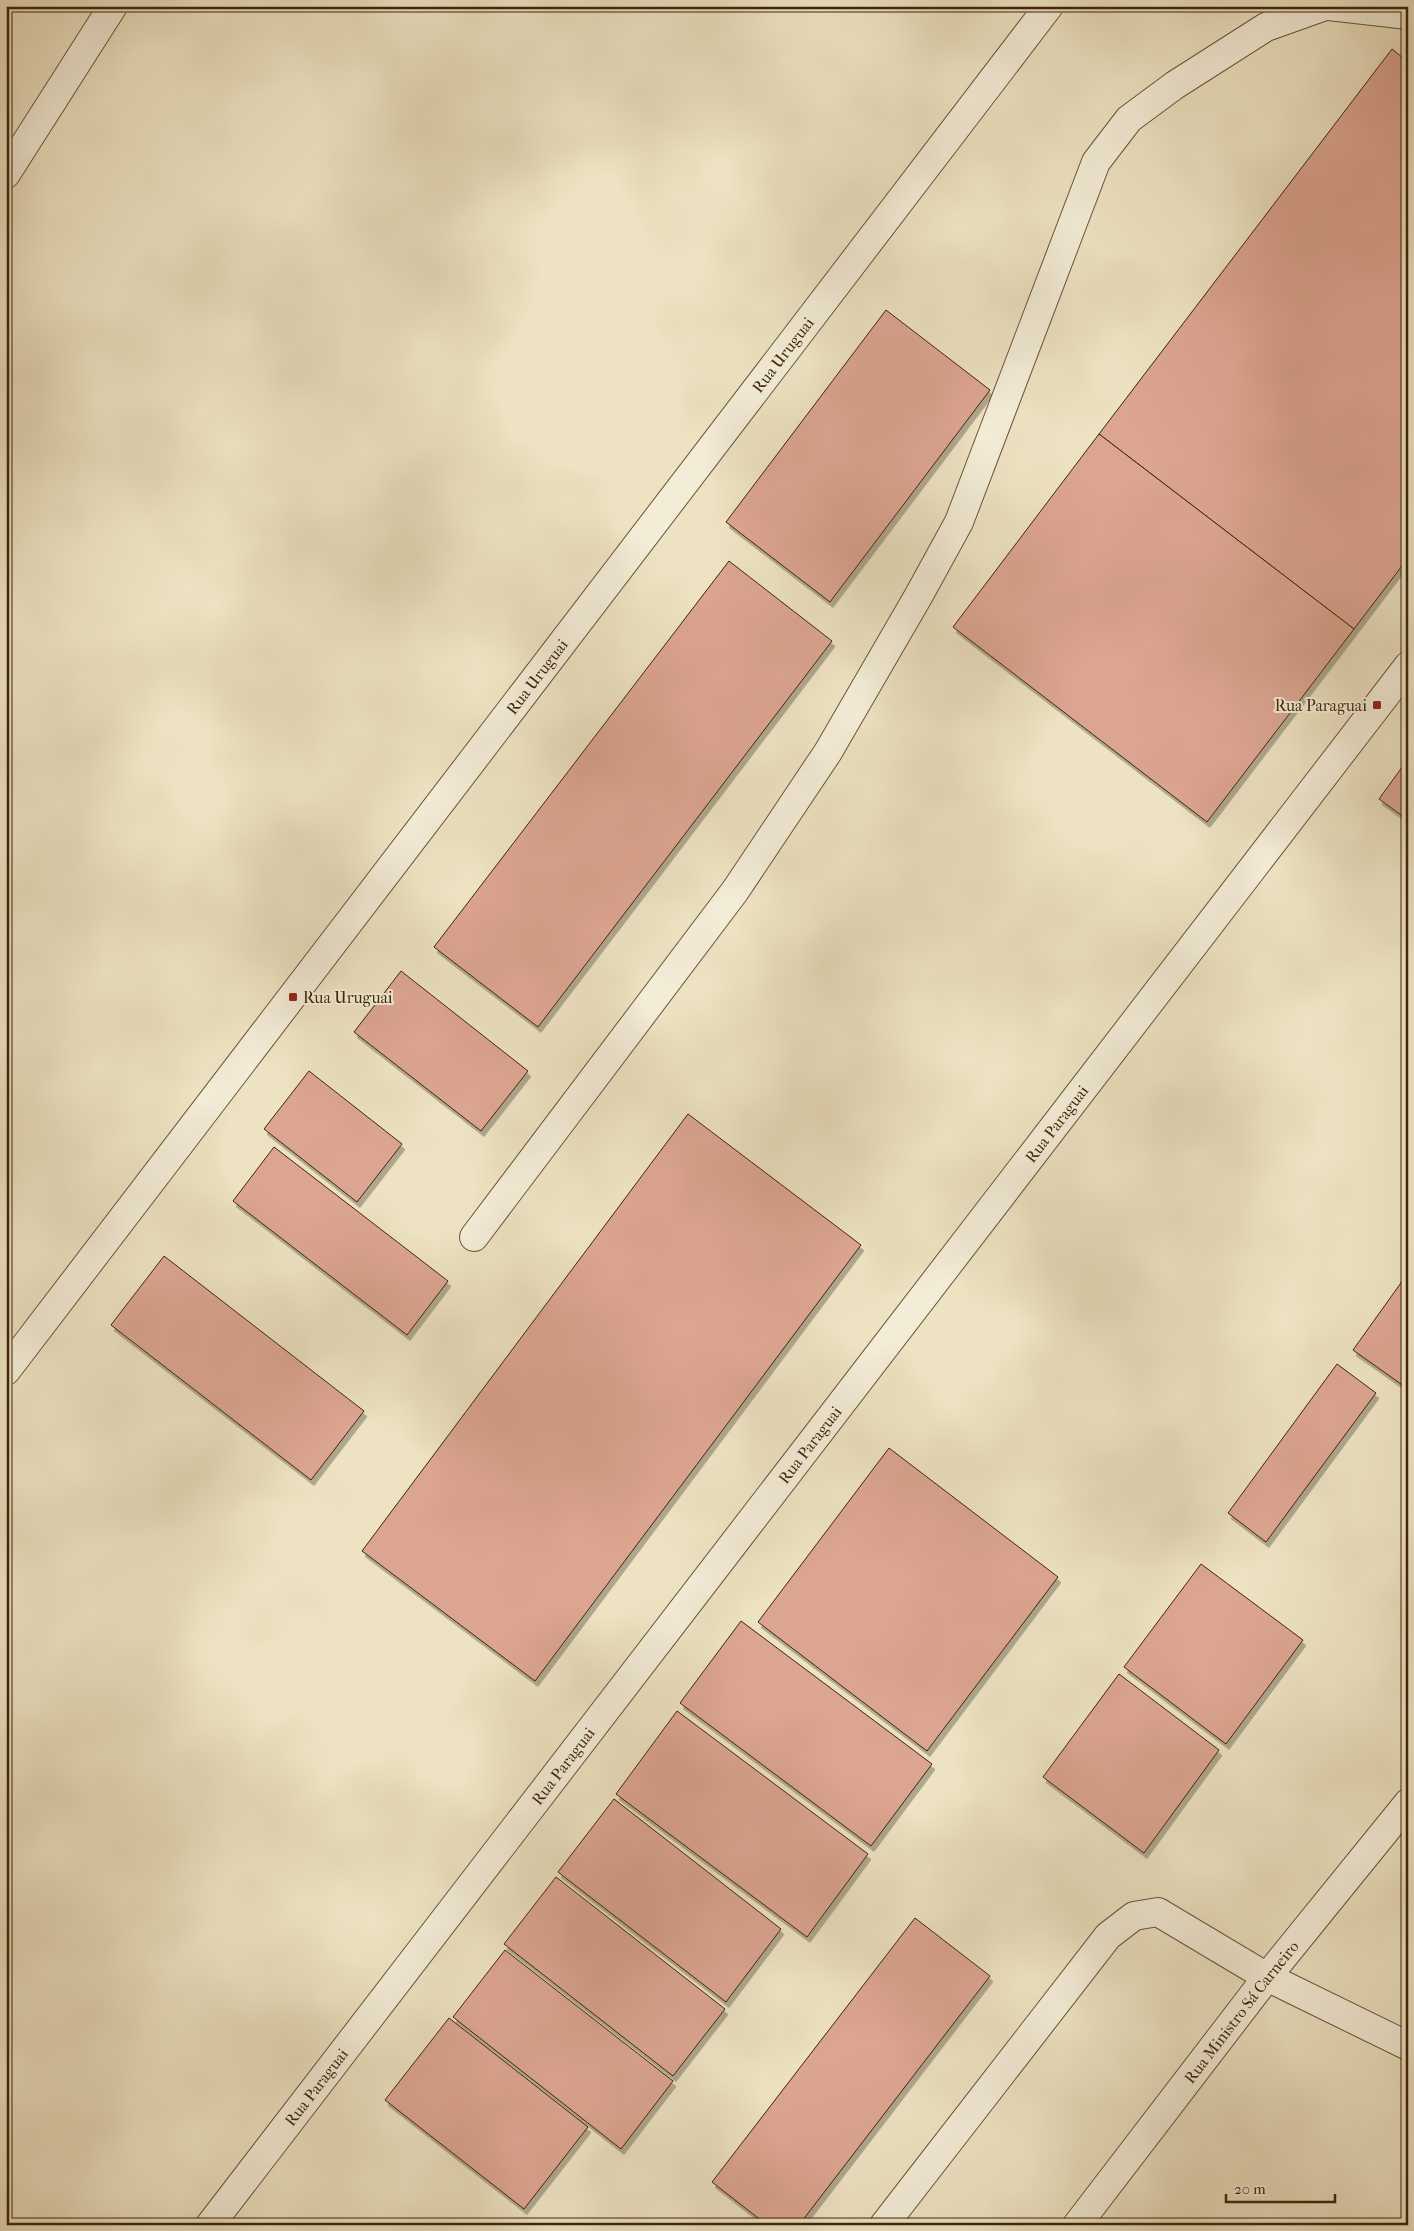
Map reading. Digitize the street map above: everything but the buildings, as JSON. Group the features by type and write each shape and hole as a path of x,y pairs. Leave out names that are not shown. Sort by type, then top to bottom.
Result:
{"street":[{"path":"6,174 113,6"},
{"name":"Rua Uruguai","path":"6,1371 1048,6"},
{"path":"474,1237 735,892 828,752 959,522 1096,162 1130,119 1175,84 1266,27 1327,6 1408,15"},
{"name":"Rua Paraguai","path":"210,2225 1408,666"},
{"name":"Rua Ministro Sá Carneiro","path":"1078,2225 1267,1977 1408,1803"},
{"path":"884,2225 1108,1936 1134,1916 1158,1912 1267,1977 1408,2046"}],"place":[{"name":"Rua Paraguai","path":"1377,705"},
{"name":"Rua Uruguai","path":"293,997"}]}
